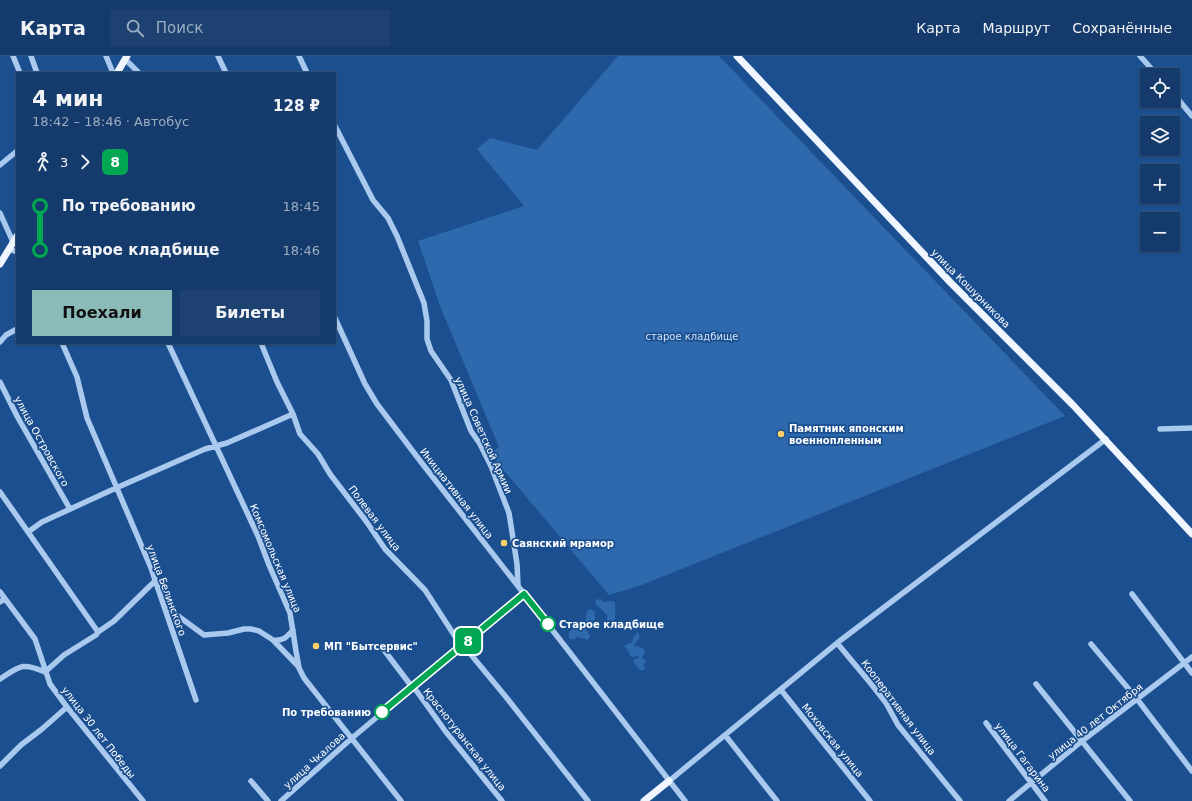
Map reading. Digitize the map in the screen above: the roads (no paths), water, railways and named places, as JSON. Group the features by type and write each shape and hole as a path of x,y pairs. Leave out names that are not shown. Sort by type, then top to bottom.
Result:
{"main road":[{"name":"улица Кошурникова","path":"737,56 951,283 1074,405 1192,534"},
{"path":"118,72 126,58"},
{"path":"0,264 15,239"},
{"path":"644,801 669,781"}],"street":[{"path":"13,56 20,72"},
{"path":"31,56 37,72"},
{"path":"106,56 113,72"},
{"path":"218,56 226,72"},
{"path":"299,56 307,72"},
{"path":"1140,56 1151,68"},
{"path":"126,58 138,72"},
{"path":"1180,101 1192,116"},
{"name":"улица Советской Армии","path":"336,128 373,200 388,218 397,236 424,303 427,321 427,339 431,351 451,380 471,431 480,444 491,466 509,513 517,564 518,586"},
{"path":"0,165 16,152"},
{"path":"0,213 15,239"},
{"path":"9,249 16,252"},
{"name":"Инициативная улица","path":"336,320 365,384 377,404 685,801"},
{"path":"0,342 6,335 16,330"},
{"name":"улица Белинского","path":"62,344 77,377 87,418 151,568 196,700"},
{"name":"Комсомольская улица","path":"168,344 258,536 290,613 294,630 299,668 304,678 401,801"},
{"name":"Полевая улица","path":"261,344 277,382 293,414 300,434 318,454 330,474 366,521 385,549 425,590 458,641 506,697 588,801"},
{"name":"улица Островского","path":"0,382 17,416 70,509"},
{"path":"28,532 42,522 116,488 293,414"},
{"path":"1160,429 1192,428"},
{"path":"669,781 837,643 1106,440"},
{"path":"0,492 98,632"},
{"path":"0,679 20,666 31,666 45,672 64,655 96,635 114,621 155,581"},
{"name":"улица 30 лет Победы","path":"0,592 3,601 35,639 40,650 45,672 50,684 143,801"},
{"name":"улица Чкалова","path":"282,801 352,738 524,594"},
{"path":"1132,594 1192,673"},
{"path":"162,598 174,613 204,635 251,629 259,631 272,640 299,668"},
{"path":"272,640 280,640 285,638 294,630"},
{"name":"Кооперативная улица","path":"837,643 886,703 898,725 960,801"},
{"path":"1091,644 1192,771"},
{"name":"Краснотуранская улица","path":"384,650 409,683 413,686 446,732 502,801"},
{"name":"улица 40 лет Октября","path":"1009,801 1082,741 1192,658"},
{"path":"1036,684 1130,801"},
{"name":"Моховская улица","path":"781,690 870,801"},
{"path":"0,766 21,745 67,707"},
{"name":"улица Гагарина","path":"986,723 1045,801"},
{"path":"725,735 777,801"},
{"path":"251,781 268,801"}],"place":[{"name":"Памятник японским военнопленным","path":"781,434"},
{"name":"Саянский мрамор","path":"504,543"},
{"name":"Старое кладбище","path":"548,624"},
{"name":"МП \"Бытсервис\"","path":"316,646"},
{"name":"По требованию","path":"382,712"}],"park label":[{"name":"старое кладбище","path":"692,336"}]}
